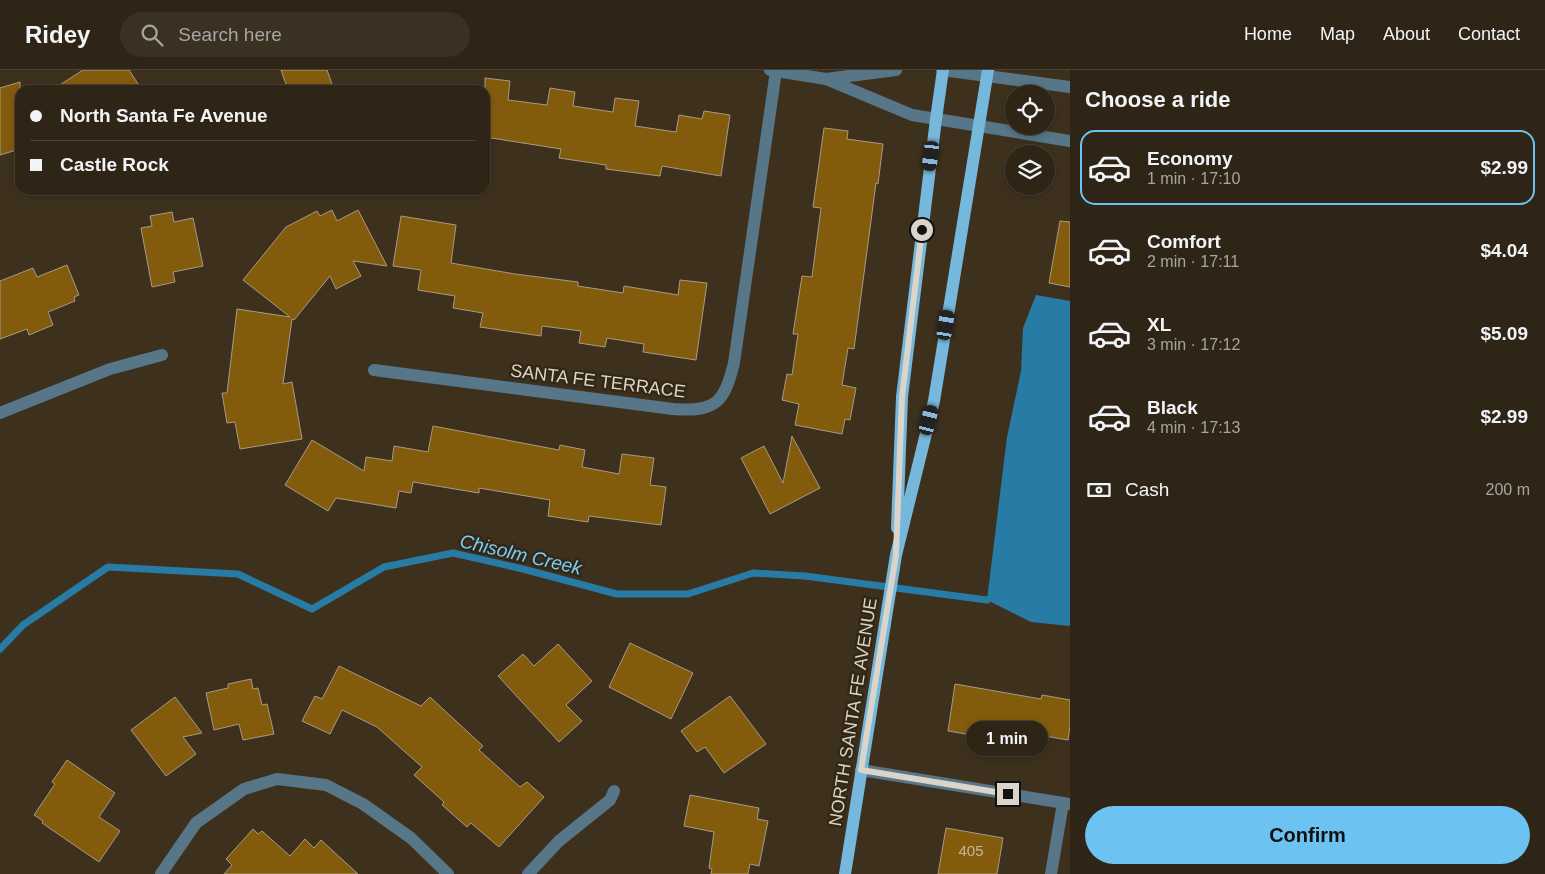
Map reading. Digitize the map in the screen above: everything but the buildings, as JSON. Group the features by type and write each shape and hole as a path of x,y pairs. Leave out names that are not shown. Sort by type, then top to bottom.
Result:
{"main road":[{"name":"NORTH SANTA FE AVENUE","path":"896,555 902,397 943,70"},
{"name":"NORTH SANTA FE AVENUE","path":"845,874 896,555 934,401 987,73"}],"street":[{"path":"773,70 826,79 912,115 1070,141"},
{"name":"SANTA FE TERRACE","path":"374,370 673,409 695,411 714,405 728,387 734,363 773,70"},
{"path":"826,79 896,70"},
{"path":"943,70 987,73 1070,87"},
{"path":"0,413 110,370 162,355"},
{"path":"861,770 1067,804 1051,874"},
{"path":"160,874 196,822 244,789 277,779 326,785 363,804 411,838 448,874"},
{"path":"528,874 559,841 610,800 614,791"}],"water":[{"path":"1036,295 1070,301 1070,626 1031,622 987,600 1007,437 1021,371 1023,328"}],"waterway":[{"name":"Chisolm Creek","path":"0,649 23,625 108,567 238,574 312,609 384,567 453,553 617,594 688,594 753,573 805,576 987,600"}],"route":[{"path":"922,230 902,397 896,555 861,770 1008,794"}]}
